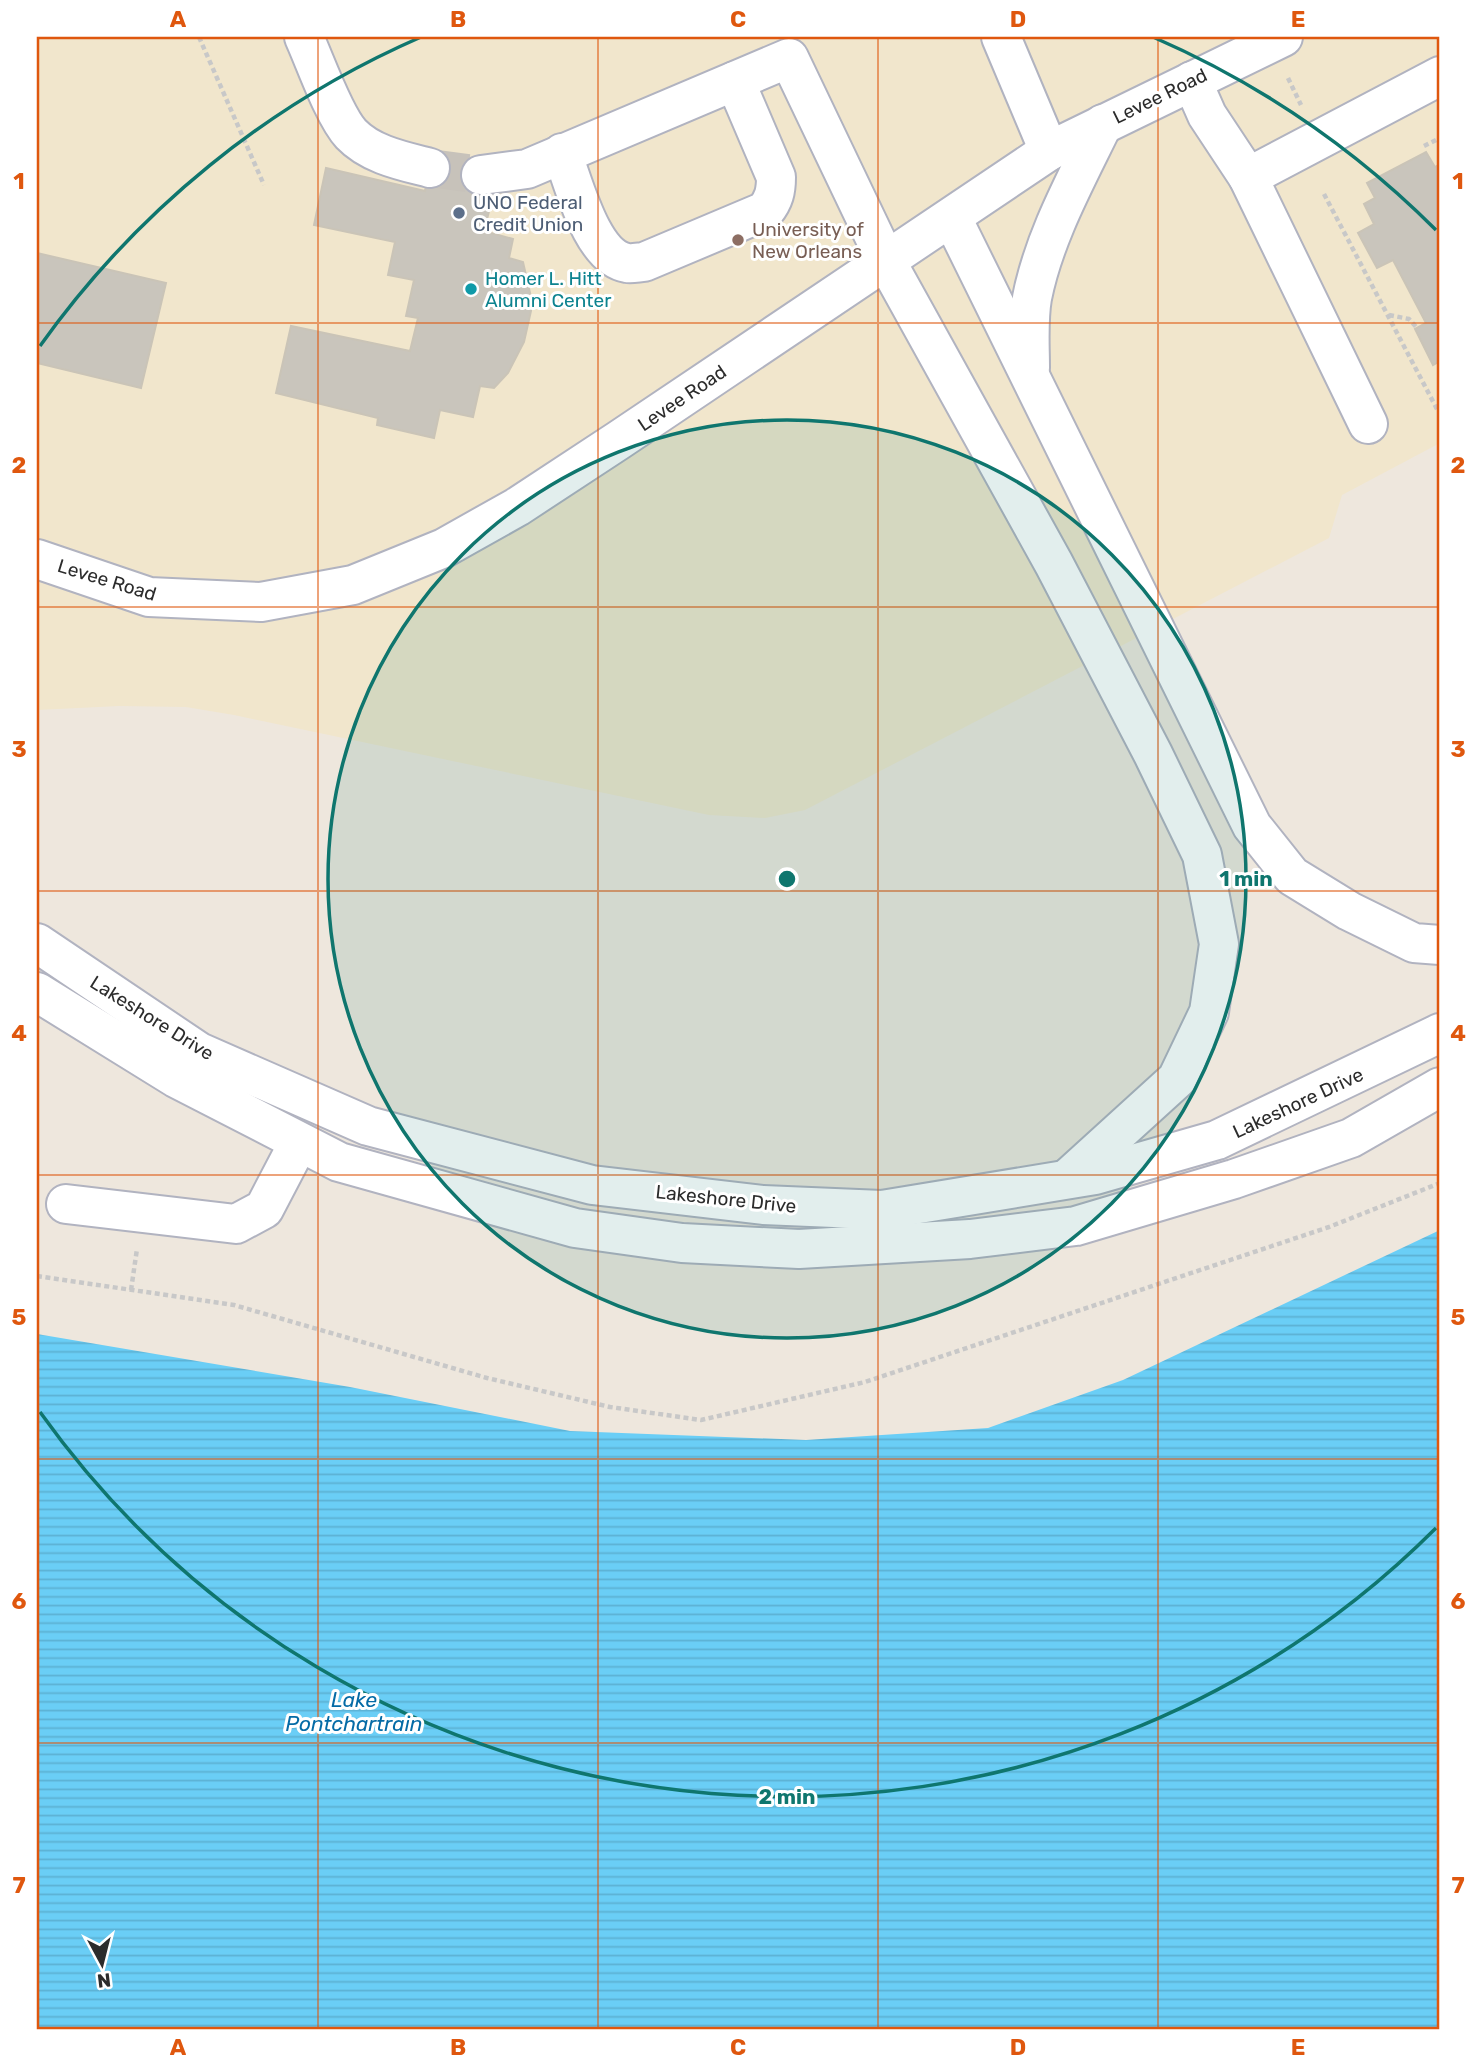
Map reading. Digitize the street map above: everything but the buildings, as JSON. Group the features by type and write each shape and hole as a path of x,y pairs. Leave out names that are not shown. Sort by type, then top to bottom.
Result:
{"street":[{"path":"304,37 340,118 351,134 372,149 390,157 430,167"},
{"path":"1001,37 1049,150"},
{"name":"Levee Road","path":"37,559 149,597 261,602 353,585 444,548 517,507 952,218 1049,150 1192,81 1284,55"},
{"path":"481,176 527,169 789,58 886,261 1054,564 1153,754 1202,855 1219,944 1209,1012 1177,1079 1067,1180"},
{"path":"1248,177 1440,76"},
{"path":"562,153 595,238 605,251 628,264 644,262 765,211 772,202 776,189 773,169 735,81"},
{"path":"1192,81 1207,115 1248,177 1368,424"},
{"path":"1030,378 1031,301 1041,265 1057,222 1103,124"},
{"path":"952,218 1252,826 1292,876 1349,911 1414,943 1440,945"},
{"name":"Lakeshore Drive","path":"37,943 199,1052 368,1126 592,1185 763,1205 882,1210 1095,1175 1217,1140 1440,1034"},
{"name":"Lakeshore Drive","path":"37,992 176,1078 339,1162 575,1228 682,1243 799,1250 970,1239 1076,1226 1234,1179 1350,1138 1440,1087"},
{"path":"66,1204 236,1224 264,1209 299,1142"}],"path":[{"path":"199,37 264,185"},
{"path":"1284,55 1318,141"},
{"path":"1424,146 1440,138"},
{"path":"1324,194 1438,411"},
{"path":"1388,314 1403,316 1417,328"},
{"path":"37,1276 234,1305 487,1378 610,1407 701,1420 865,1382 1329,1227 1440,1183"}],"shaded area":[{"name":"University of New Orleans","path":"37,37 1440,37 1440,443 1342,495 1329,538 805,810 765,818 709,815 186,707 119,706 37,710"}],"water":[{"name":"Lake Pontchartrain","path":"1440,1230 1440,2029 37,2029 37,1334 350,1387 570,1431 806,1440 988,1428 1123,1380"}],"tunnel":[{"path":"430,168 481,175"}],"place":[{"name":"UNO Federal Credit Union","path":"459,213"},
{"name":"University of New Orleans","path":"738,240"},
{"name":"Homer L. Hitt Alumni Center","path":"471,289"}]}
